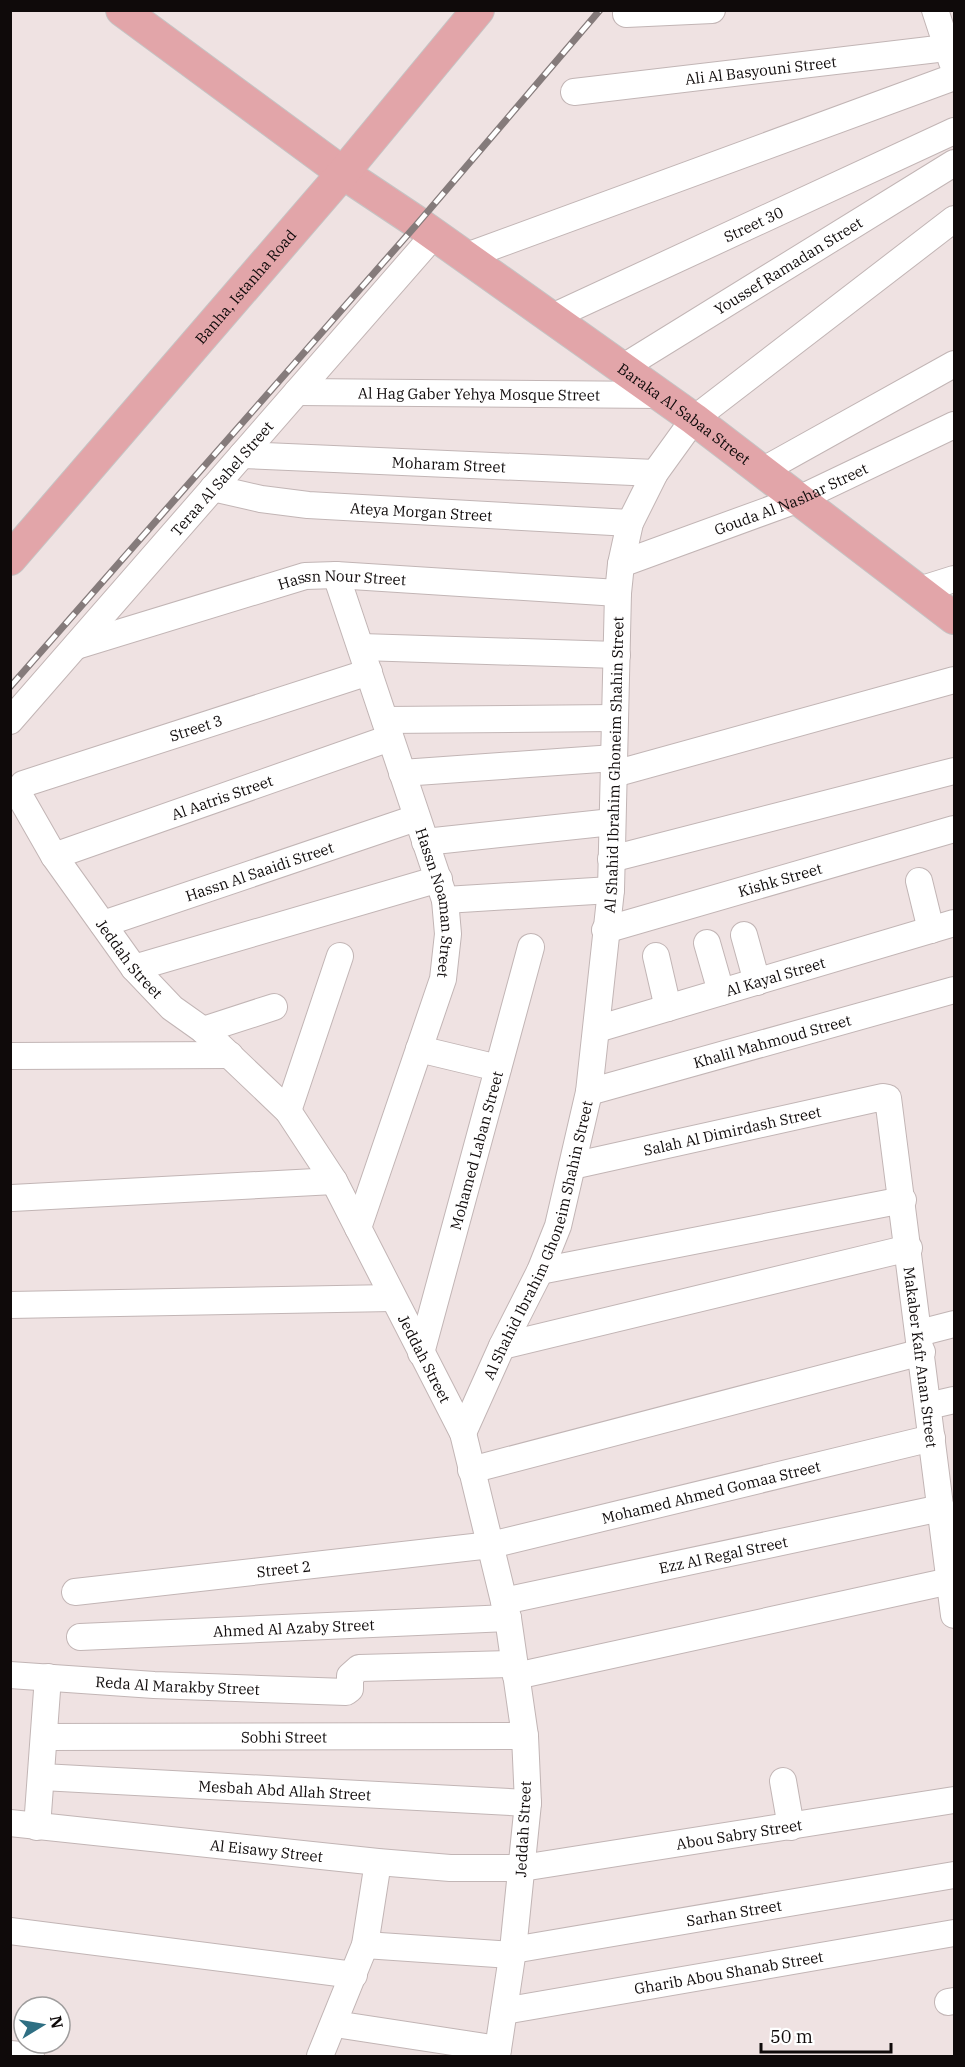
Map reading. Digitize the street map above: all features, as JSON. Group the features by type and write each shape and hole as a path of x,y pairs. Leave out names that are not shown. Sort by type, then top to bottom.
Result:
{"main road":[{"name":"Baraka Al Sabaa Street","path":"122,10 351,178 694,419 954,618"},
{"name":"Banha, Istanha Road","path":"10,559 351,178 478,10"}],"street":[{"path":"626,14 712,10"},
{"path":"935,10 950,58"},
{"name":"Ali Al Basyouni Street","path":"574,92 950,58"},
{"path":"464,257 954,77"},
{"name":"Street 30","path":"550,318 954,131"},
{"name":"Youssef Ramadan Street","path":"622,368 954,163"},
{"name":"Al Shahid Ibrahim Ghoneim Shahin Street","path":"463,1433 501,1346 540,1272 558,1226 589,1092 611,890 618,593 621,564 630,523 655,473 694,419 954,219"},
{"name":"Teraa Al Sahel Street","path":"10,721 434,235"},
{"path":"762,471 954,364"},
{"name":"Al Hag Gaber Yehya Mosque Street","path":"297,392 660,395"},
{"name":"Gouda Al Nashar Street","path":"621,564 799,499 954,425"},
{"name":"Moharam Street","path":"242,455 655,473"},
{"name":"Ateya Morgan Street","path":"213,488 261,499 308,505 630,523"},
{"name":"Hassn Nour Street","path":"76,646 305,576 336,575 618,593"},
{"name":"Hassn Noaman Street","path":"336,575 442,890 448,944 443,979 358,1228"},
{"path":"919,591 954,579"},
{"path":"361,647 616,655"},
{"name":"Street 3","path":"23,784 369,672"},
{"path":"402,772 614,766 954,680"},
{"name":"Al Aatris Street","path":"54,856 387,729 615,718"},
{"path":"611,859 954,771"},
{"name":"Jeddah Street","path":"23,784 18,794 54,856 134,968 172,1008 202,1030 288,1111 334,1181 463,1433 506,1610 525,1736 528,1803 512,1953 498,2053"},
{"name":"Hassn Al Saaidi Street","path":"103,924 416,818"},
{"path":"424,842 612,822"},
{"name":"Kishk Street","path":"605,930 954,829"},
{"path":"919,881 943,927"},
{"path":"134,968 442,890 611,890"},
{"name":"Al Kayal Street","path":"597,1029 943,927"},
{"path":"744,935 757,982"},
{"path":"707,943 721,992"},
{"name":"Mohamed Laban Street","path":"421,1353 531,947"},
{"path":"288,1111 340,956"},
{"path":"656,956 668,1008"},
{"name":"Khalil Mahmoud Street","path":"589,1092 954,990"},
{"path":"202,1030 274,1007"},
{"path":"419,1049 498,1068"},
{"path":"10,1056 230,1055"},
{"name":"Salah Al Dimirdash Street","path":"572,1166 883,1097 890,1100"},
{"name":"Makaber Kafr Anan Street","path":"890,1100 932,1438 946,1475 941,1508 950,1537 953,1595"},
{"path":"12,1198 334,1181"},
{"path":"540,1272 903,1200"},
{"path":"501,1346 909,1248"},
{"path":"10,1305 392,1298"},
{"path":"471,1470 920,1342 954,1324"},
{"path":"928,1406 954,1400"},
{"name":"Mohamed Ahmed Gomaa Street","path":"491,1545 932,1438"},
{"name":"Ezz Al Regal Street","path":"506,1610 941,1508"},
{"name":"Street 2","path":"75,1592 491,1545"},
{"path":"515,1670 953,1595"},
{"name":"Ahmed Al Azaby Street","path":"80,1637 506,1610"},
{"name":"Reda Al Marakby Street","path":"10,1675 154,1685 346,1692 350,1689 350,1676 359,1668 515,1670"},
{"path":"37,1827 48,1677"},
{"name":"Sobhi Street","path":"44,1737 525,1736"},
{"name":"Mesbah Abd Allah Street","path":"42,1777 528,1803"},
{"path":"783,1780 791,1827"},
{"name":"Abou Sabry Street","path":"522,1868 954,1800"},
{"name":"Al Eisawy Street","path":"10,1823 378,1862 450,1868 522,1868"},
{"path":"320,2056 365,1946 378,1862"},
{"name":"Sarhan Street","path":"365,1946 512,1953 954,1875"},
{"path":"10,1930 354,1975"},
{"name":"Gharib Abou Shanab Street","path":"504,2011 954,1933"},
{"path":"335,2024 498,2053"},
{"path":"10,2054 31,2056"}],"railway":[{"path":"10,687 418,223 600,10"}]}
